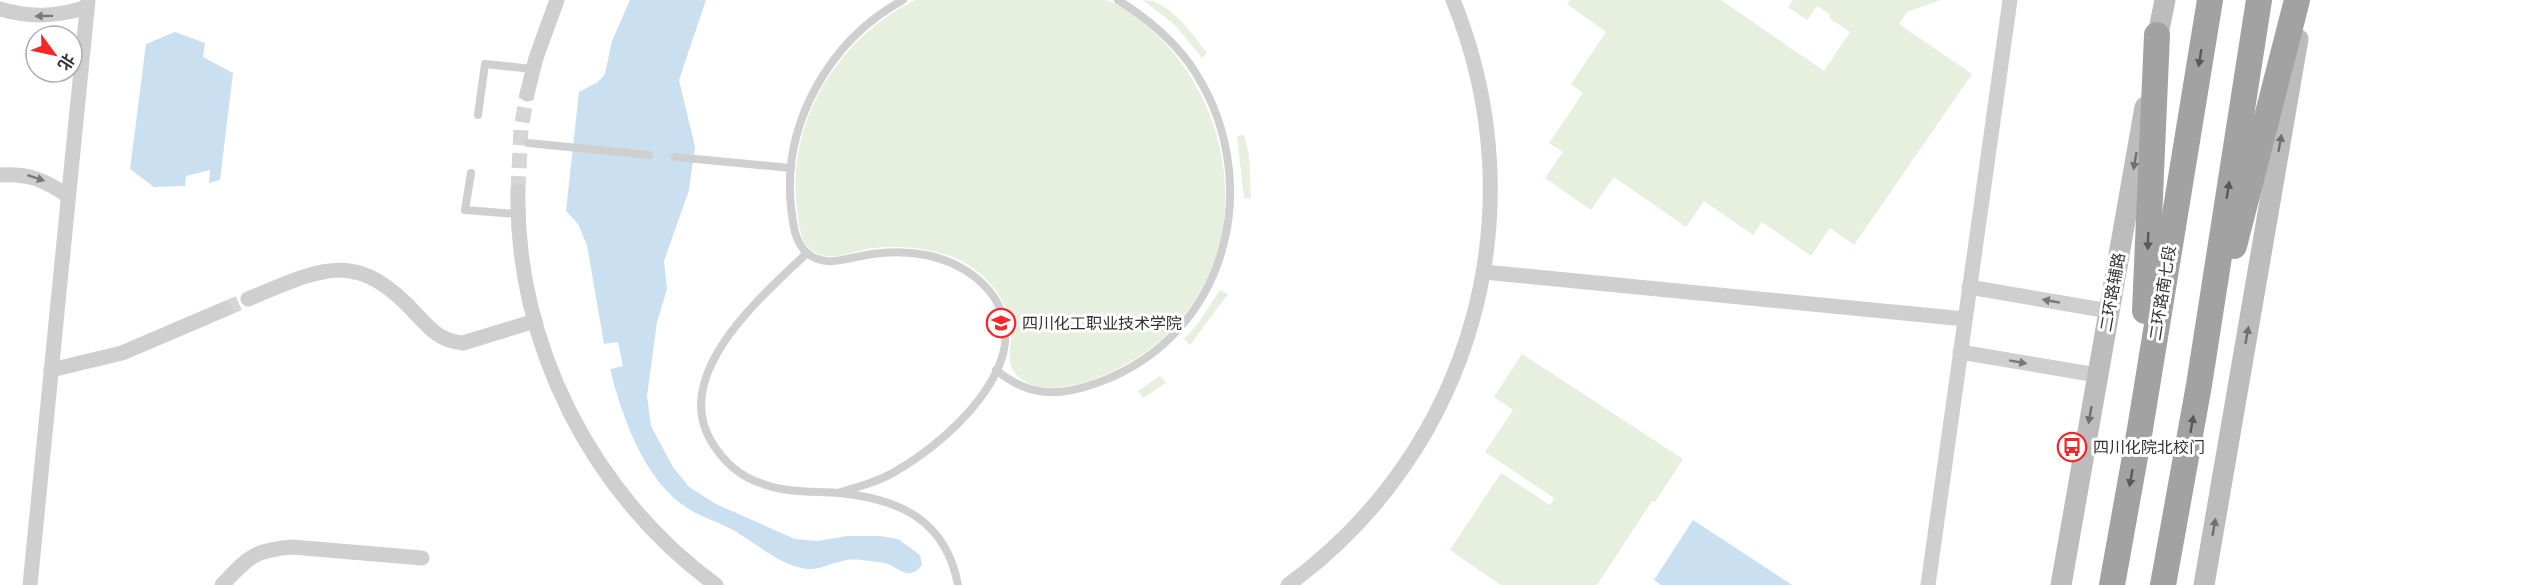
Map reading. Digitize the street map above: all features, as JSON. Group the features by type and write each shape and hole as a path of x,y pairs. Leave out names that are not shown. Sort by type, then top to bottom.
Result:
{"highway":[{"name":"二环路南七段","path":"2112,585 2140,429 2210,0"},
{"path":"2163,585 2199,386 2259,0"},
{"path":"2199,386 2297,0"},
{"path":"2140,429 2157,35"}],"main road":[{"name":"二环路辅路","path":"2061,585 2164,0"},
{"path":"2204,585 2305,0"}],"street":[{"path":"527,94 533,69 557,0"},
{"path":"1288,585 1331,550 1357,525 1381,498 1422,439 1440,407 1461,357 1477,306 1484,272 1491,198 1487,126 1473,56 1453,0"},
{"path":"1928,585 2010,0"},
{"path":"0,9 29,16 46,16 69,13 87,3"},
{"path":"30,585 87,3"},
{"path":"0,175 40,178 68,196"},
{"path":"518,191 524,273 535,321 553,376 568,409 604,471 650,527 675,552 716,585"},
{"path":"248,299 312,273 343,270 375,279 432,332 452,342 463,343 535,321"},
{"path":"1484,272 1965,319"},
{"path":"1969,287 2109,311"},
{"path":"51,370 122,353 225,309"},
{"path":"1960,352 2097,375"},
{"path":"222,585 258,551 273,548 292,547 422,558"}],"lane":[{"path":"837,493 880,479 945,438 975,407 996,370 1006,335 1004,316 986,287 962,268 924,254 873,254 828,262 807,253 798,242 793,226 790,192 791,168 803,114 827,69 860,31 903,0"},
{"path":"996,370 1015,386 1042,393 1066,392 1112,378 1140,362 1171,338 1198,305 1218,267 1229,219 1230,195 1228,160 1220,125 1201,82 1188,62 1156,27 1118,0"},
{"path":"478,115 485,64 533,69"},
{"path":"528,143 649,154"},
{"path":"675,157 791,168"},
{"path":"471,173 465,210 518,214"},
{"path":"807,253 774,285 731,333 706,378 700,407 702,421 717,451 746,477 783,490 837,493 884,502 908,512 927,524 938,535 948,551 958,585"}],"green space":[{"path":"915,0 1104,0 1112,2 1127,10 1160,38 1183,66 1202,97 1215,130 1223,166 1225,202 1221,237 1210,272 1188,310 1157,343 1122,367 1083,383 1064,387 1045,388 1028,383 1015,373 1010,363 1010,323 1003,302 991,284 965,263 944,254 909,247 873,248 844,255 828,256 814,252 806,244 801,233 797,210 796,177 800,146 809,115 840,60 862,37 887,17"},
{"path":"1143,0 1153,1 1180,19 1207,53 1202,58 1176,26"},
{"path":"1570,0 1721,0 1824,71 1850,32 1829,18 1831,15 1817,6 1807,20 1788,7 1793,0 1941,0 1907,12 1899,24 1972,74 1854,245 1830,228 1811,256 1762,222 1753,235 1704,201 1686,227 1614,177 1591,210 1545,178 1563,152 1549,143 1583,93 1571,84 1606,32 1567,4"},
{"path":"1244,135 1249,155 1251,199 1244,198 1237,136"},
{"path":"1220,290 1228,294 1190,345 1184,339 1197,325"},
{"path":"1522,354 1683,459 1655,502 1652,501 1597,585 1501,585 1450,550 1501,473 1550,505 1554,498 1485,452 1513,410 1494,397"},
{"path":"1160,376 1166,383 1143,398 1138,391"}],"water":[{"path":"630,0 706,0 679,80 695,147 689,190 664,261 667,289 657,322 647,396 651,426 673,467 689,487 716,504 795,539 817,541 847,536 880,536 898,539 920,555 922,565 913,572 905,573 886,563 858,560 842,561 812,569 789,564 732,530 689,509 673,497 647,465 637,446 628,427 610,369 623,366 618,342 604,344 587,245 578,224 566,211 579,92 598,82 605,74 612,41"},
{"path":"175,32 205,43 203,57 233,73 220,180 209,183 210,170 186,176 185,186 154,187 130,169 146,44"},
{"path":"1693,520 1792,585 1661,585 1654,580"}],"tunnel":[{"path":"518,191 521,129 527,94"},
{"path":"225,309 248,299"}],"place":[{"name":"四川化工职业技术学院","path":"1001,323"},
{"name":"四川化院北校门","path":"2072,447"}]}
